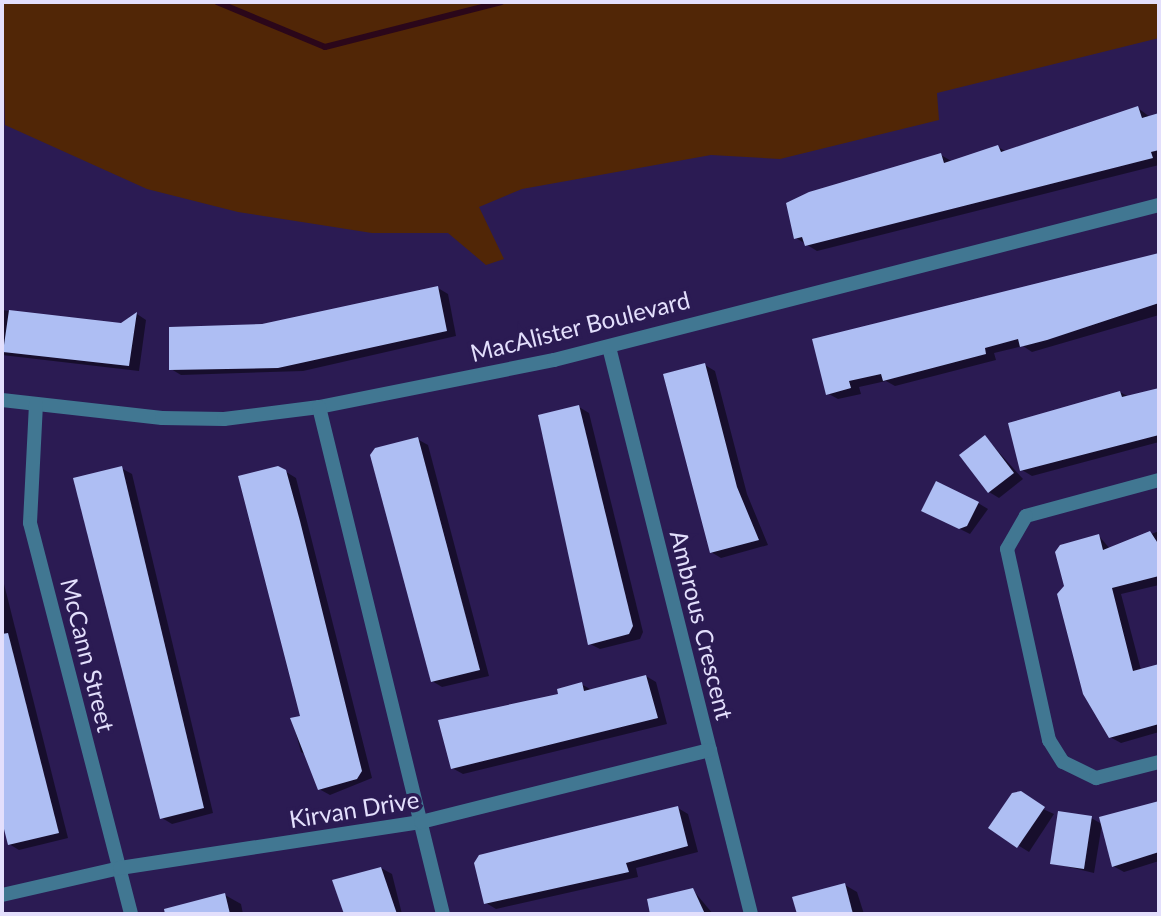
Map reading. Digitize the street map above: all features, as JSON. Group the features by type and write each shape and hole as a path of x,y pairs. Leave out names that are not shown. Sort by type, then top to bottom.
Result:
{"street":[{"name":"MacAlister Boulevard","path":"2,400 225,419 319,407 609,346 1159,205"},
{"name":"Ambrous Crescent","path":"609,346 751,914"},
{"name":"McCann Street","path":"36,404 30,523 131,914"},
{"path":"319,407 443,914"},
{"path":"1159,480 1026,516 1010,537 1007,558 1049,740 1063,761 1096,778 1159,762"},
{"name":"Kirvan Drive","path":"2,895 120,868 421,822 710,750"}],"shaded area":[{"path":"2,2 1159,2 1159,38 937,93 939,120 780,159 711,155 522,189 479,207 504,259 486,265 448,233 372,233 238,212 147,189 5,125"}],"building":[{"path":"1138,106 1142,118 1159,113 1159,150 1151,152 1153,158 805,246 802,237 794,239 786,203 809,192 941,153 944,163 998,145 1001,152"},
{"path":"1159,253 1159,303 1020,347 1018,339 985,348 986,354 883,381 881,374 849,381 851,388 826,395 812,339"},
{"path":"438,286 447,331 278,368 169,370 169,327 262,324"},
{"path":"9,310 121,323 137,312 129,366 3,352"},
{"path":"705,363 737,487 759,540 710,553 663,374"},
{"path":"1159,388 1159,435 1020,471 1008,423 1120,391 1122,397"},
{"path":"579,405 633,626 629,634 588,645 538,415"},
{"path":"985,435 1014,473 988,493 959,455"},
{"path":"418,437 480,670 431,682 370,455 375,448"},
{"path":"122,466 204,808 160,819 73,478"},
{"path":"278,466 286,470 362,771 357,779 318,790 290,718 300,716 238,476"},
{"path":"936,481 979,502 967,526 959,529 921,511"},
{"path":"1150,531 1159,545 1159,576 1112,588 1133,671 1159,664 1159,724 1109,738 1083,694 1057,594 1064,586 1055,552 1060,545 1099,534 1103,550"},
{"path":"8,633 59,833 8,845 2,821 2,634"},
{"path":"646,675 658,718 451,769 438,720 558,694 557,689 582,682 584,691"},
{"path":"1021,791 1045,807 1017,848 988,828 1012,793"},
{"path":"1159,801 1159,852 1112,867 1099,817"},
{"path":"678,806 688,846 626,863 629,872 484,904 474,863 479,855"},
{"path":"1058,811 1092,816 1084,869 1050,864"},
{"path":"381,867 397,914 344,914 332,880"},
{"path":"845,883 853,914 797,914 792,897"},
{"path":"693,888 705,914 650,914 647,899"},
{"path":"225,893 230,914 165,914 164,909"}],"waterway":[{"path":"217,2 325,47 501,2"}]}
